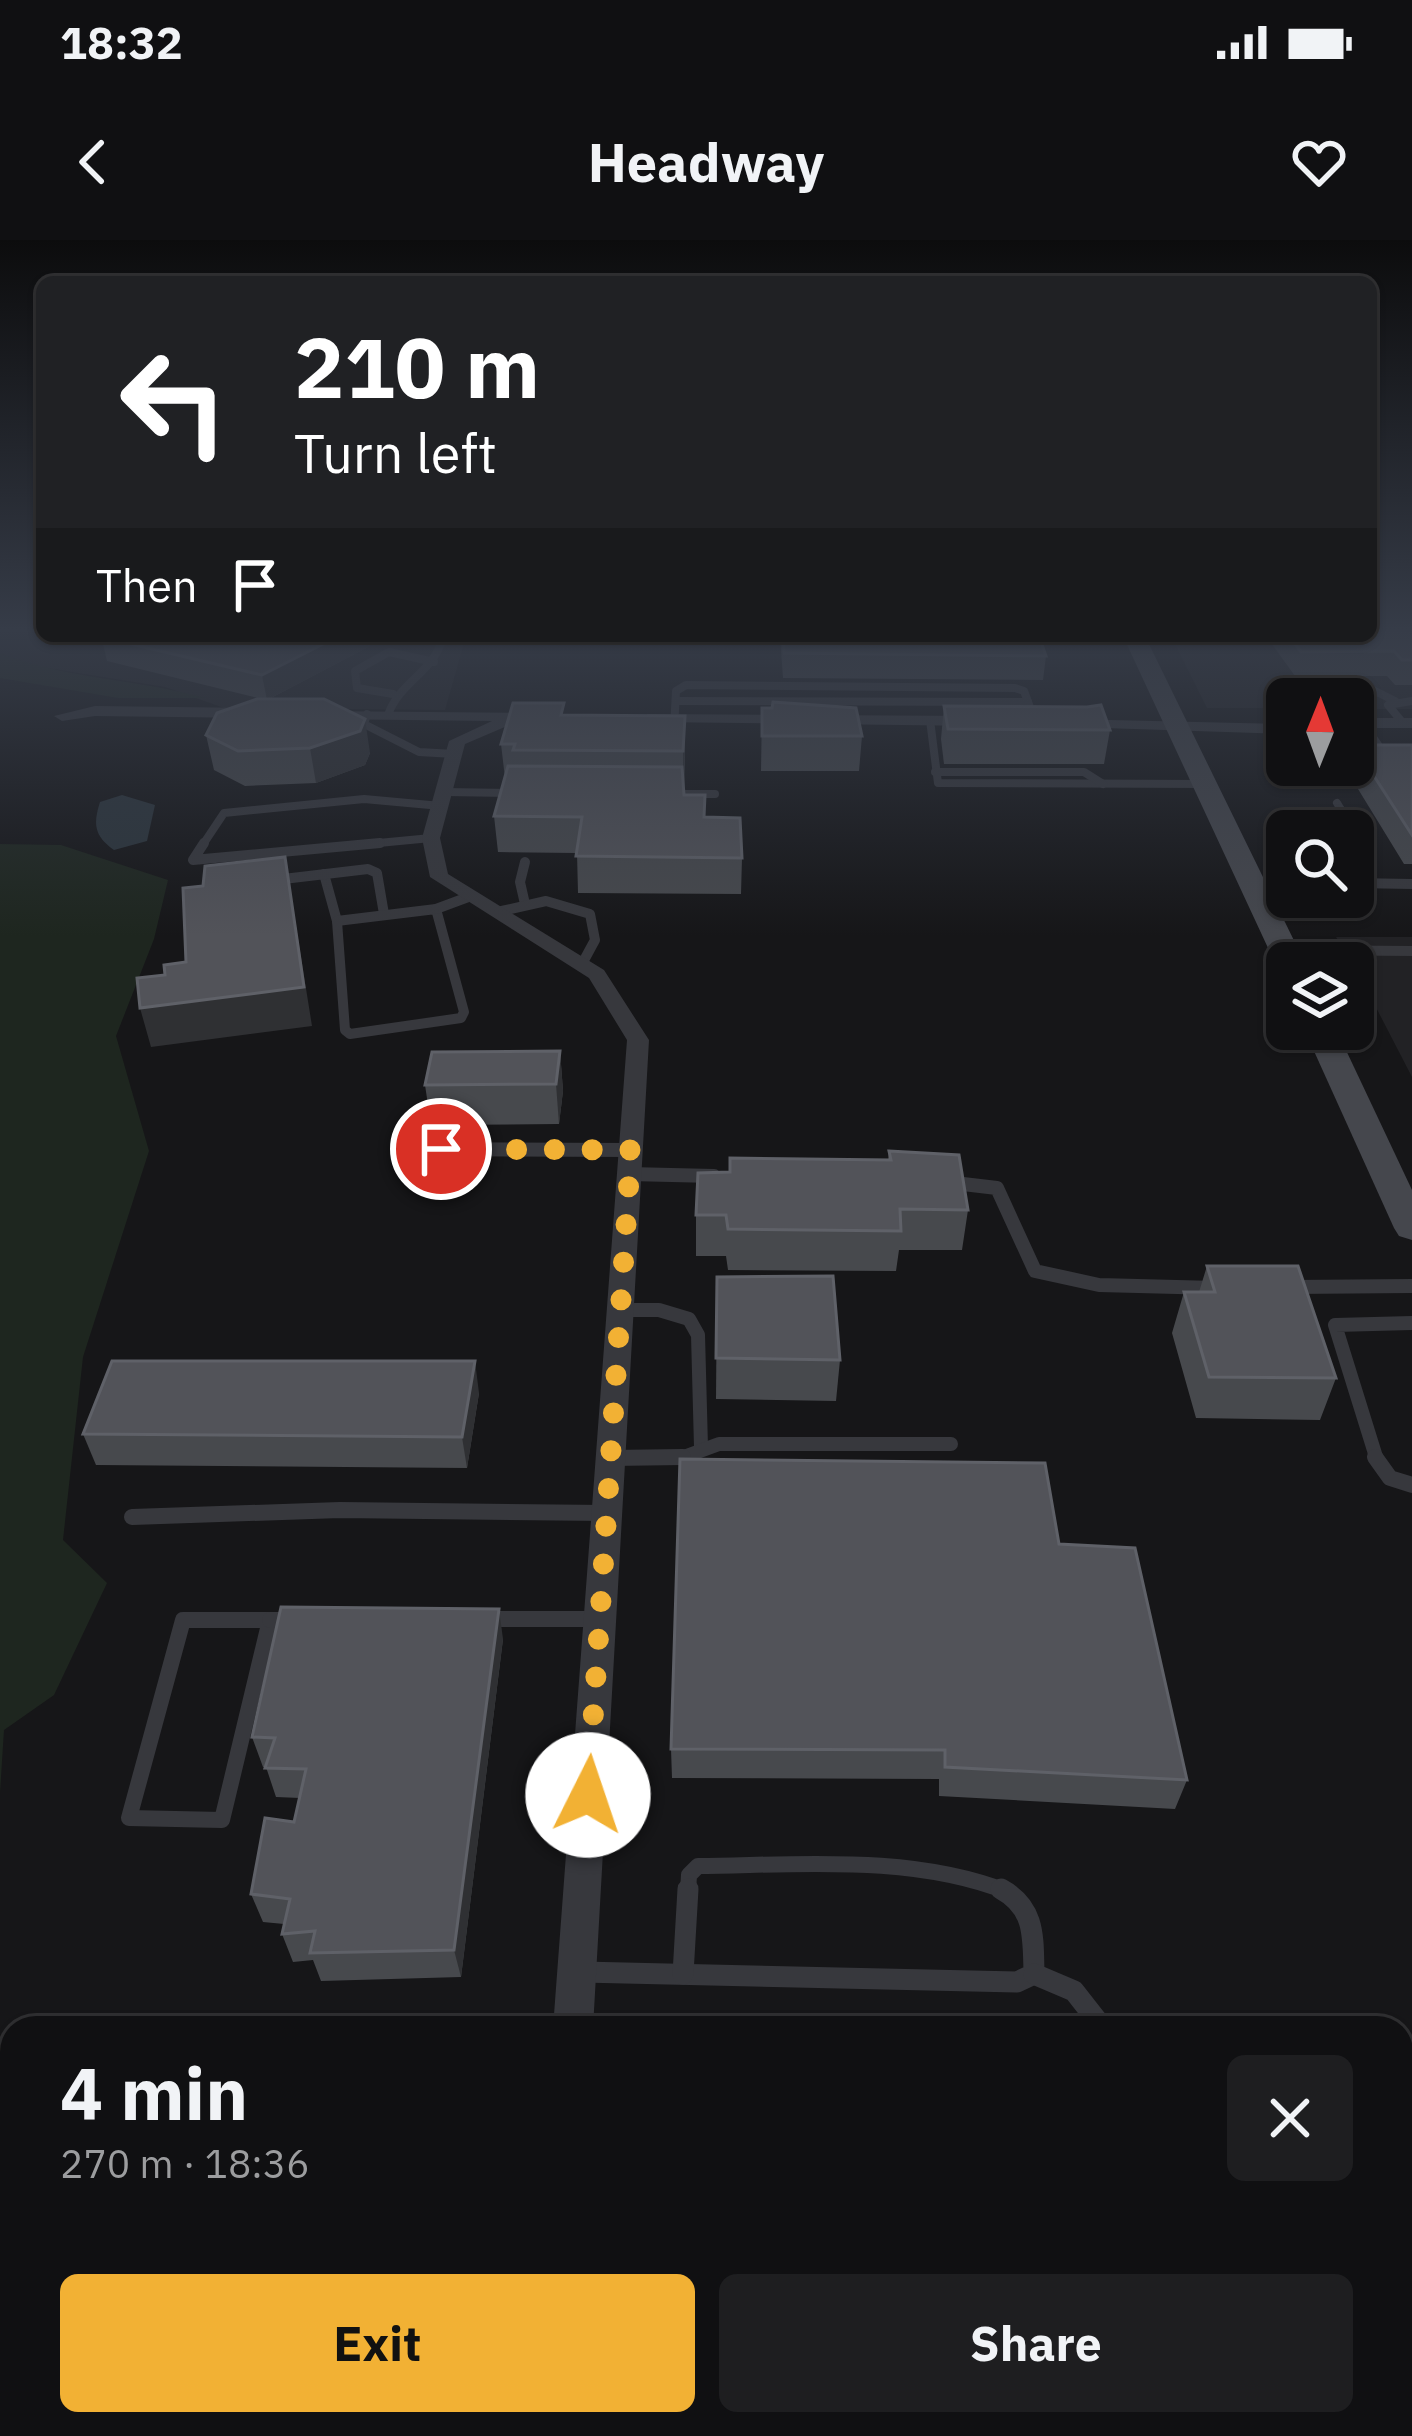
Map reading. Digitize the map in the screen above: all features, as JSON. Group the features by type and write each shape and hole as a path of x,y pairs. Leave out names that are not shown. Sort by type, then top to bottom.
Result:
{"street":[{"path":"480,731 458,741 454,754 431,838 439,877 597,974 638,1040 574,2016"},
{"path":"1187,731 1280,942"},
{"path":"1331,1050 1409,1215"}],"lane":[{"path":"378,731 418,752 454,754"},
{"path":"931,731 938,780 1207,784"},
{"path":"989,731 995,732"},
{"path":"1060,732 1085,731"},
{"path":"1374,742 1390,762 1412,762"},
{"path":"431,838 194,860 224,813 364,799 535,793"},
{"path":"647,794 715,794"},
{"path":"1337,802 1342,810"},
{"path":"525,862 520,882 525,904"},
{"path":"260,881 374,871 384,914"},
{"path":"324,874 337,921 345,1030 360,1035 460,1018 464,1012 436,909"},
{"path":"1374,883 1412,884"},
{"path":"1253,884 1266,884"},
{"path":"337,921 436,909 471,896"},
{"path":"497,913 546,901 590,914 597,925 593,948 582,964"},
{"path":"1374,953 1412,951"},
{"path":"403,1149 630,1162 741,1176"},
{"path":"921,1181 997,1187 1035,1271 1099,1285 1236,1288"},
{"path":"1280,1287 1412,1286"},
{"path":"620,1310 659,1310 689,1319 698,1335 701,1447"},
{"path":"1412,1323 1335,1325 1375,1457 1390,1478 1412,1485"},
{"path":"610,1458 681,1458 701,1447 951,1444"},
{"path":"132,1517 340,1510 607,1513"},
{"path":"459,1619 600,1619"},
{"path":"271,1620 222,1820 129,1818 183,1620 271,1620 317,1620"},
{"path":"683,1974 689,1875 698,1866 933,1868 1014,1895 1028,1912 1034,1974"},
{"path":"576,1972 1016,1982 1034,1974 1074,1990 1094,2016"}],"shaded area":[{"path":"122,795 155,805 147,841 114,850 102,840 96,817 100,802"},
{"path":"0,844 61,845 168,880 154,939 116,1036 149,1151 83,1357 63,1540 107,1583 54,1695 4,1730 0,1793"},
{"path":"1336,937 1412,937 1412,1077 1374,1004 1374,942 1339,942"}],"building":[{"path":"359,731 310,748 238,751 206,735"},
{"path":"505,731 684,731 683,751 513,750 515,744 501,744"},
{"path":"762,731 861,731 862,736 762,736"},
{"path":"1374,745 1412,745 1412,835 1374,776"},
{"path":"508,766 682,767 684,795 705,795 704,817 740,818 742,858 576,856 582,817 494,816"},
{"path":"285,857 304,987 140,1008 137,978 165,975 164,965 186,962 183,888 203,886 205,866"},
{"path":"560,1051 556,1084 425,1085 432,1052"},
{"path":"889,1151 959,1155 968,1210 900,1209 901,1231 728,1229 726,1215 696,1215 698,1173 730,1172 730,1158 891,1160"},
{"path":"1207,1266 1298,1266 1336,1378 1209,1377 1184,1292 1215,1292"},
{"path":"833,1276 840,1360 716,1358 717,1277"},
{"path":"112,1361 475,1361 462,1437 83,1434"},
{"path":"680,1459 1045,1463 1059,1544 1135,1548 1187,1780 945,1767 945,1750 671,1749"},
{"path":"281,1607 499,1609 454,1950 310,1953 315,1931 282,1934 290,1899 251,1894 265,1818 294,1822 306,1769 265,1768 275,1738 252,1737"}],"route":[{"path":"441,1149 631,1150 588,1795"}]}
